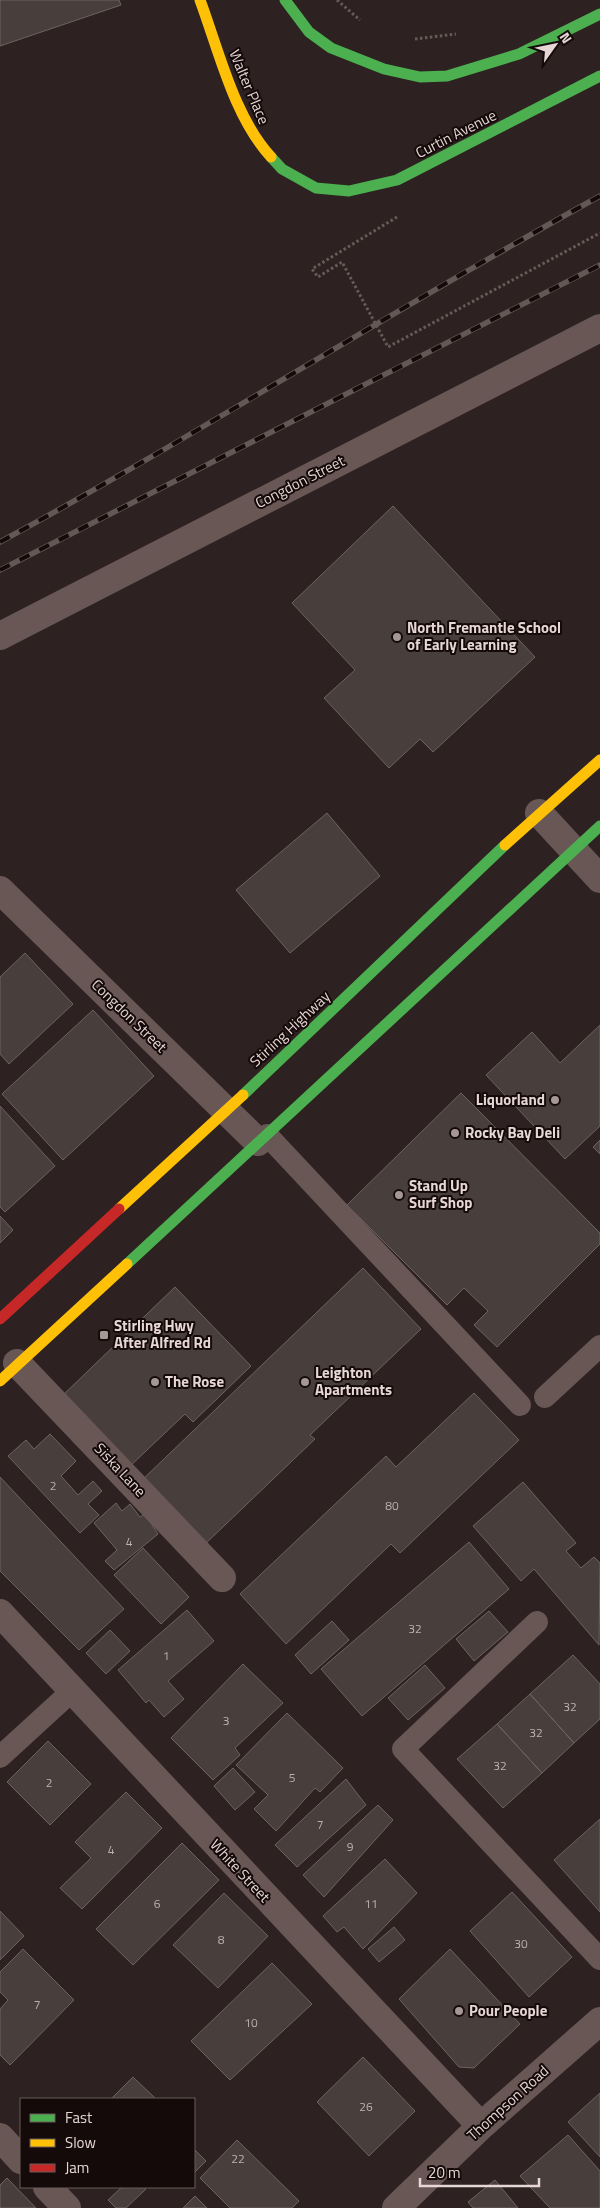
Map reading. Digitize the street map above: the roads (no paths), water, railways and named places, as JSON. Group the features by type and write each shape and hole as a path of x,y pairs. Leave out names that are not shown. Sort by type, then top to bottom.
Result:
{"main road":[{"name":"Walter Place","path":"200,0 242,116 256,142 282,169 316,188"},
{"path":"285,0 309,32 331,48 384,69 420,78 447,76 519,54 600,14"},
{"name":"Curtin Avenue","path":"316,188 349,191 397,180 600,76"},
{"name":"Stirling Highway","path":"0,1319 227,1110 539,813 600,760"},
{"path":"9,1372 600,826"}],"street":[{"name":"Congdon Street","path":"0,636 600,328"},
{"path":"539,813 573,852 600,879"},
{"name":"Congdon Street","path":"0,890 227,1110 262,1138"},
{"name":"Siska Lane","path":"9,1372 222,1578"},
{"name":"White Street","path":"0,1613 481,2126"},
{"name":"Thompson Road","path":"396,2208 481,2126 600,2021"},
{"path":"0,2137 20,2159"},
{"path":"48,2188 67,2208"}],"lane":[{"path":"262,1138 520,1405"},
{"path":"545,1396 600,1346"},
{"path":"537,1622 403,1749 600,1959"},
{"path":"0,1757 72,1691"}],"railway":[{"path":"0,542 151,457 449,281 600,196"},
{"path":"0,570 600,265"}],"place":[{"name":"North Fremantle School of Early Learning","path":"397,637"},
{"name":"Liquorland","path":"555,1100"},
{"name":"Rocky Bay Deli","path":"455,1133"},
{"name":"Stand Up Surf Shop","path":"399,1195"},
{"name":"Stirling Hwy After Alfred Rd","path":"104,1335"},
{"name":"The Rose","path":"155,1382"},
{"name":"Leighton Apartments","path":"305,1382"},
{"name":"Pour People","path":"459,2011"}]}
